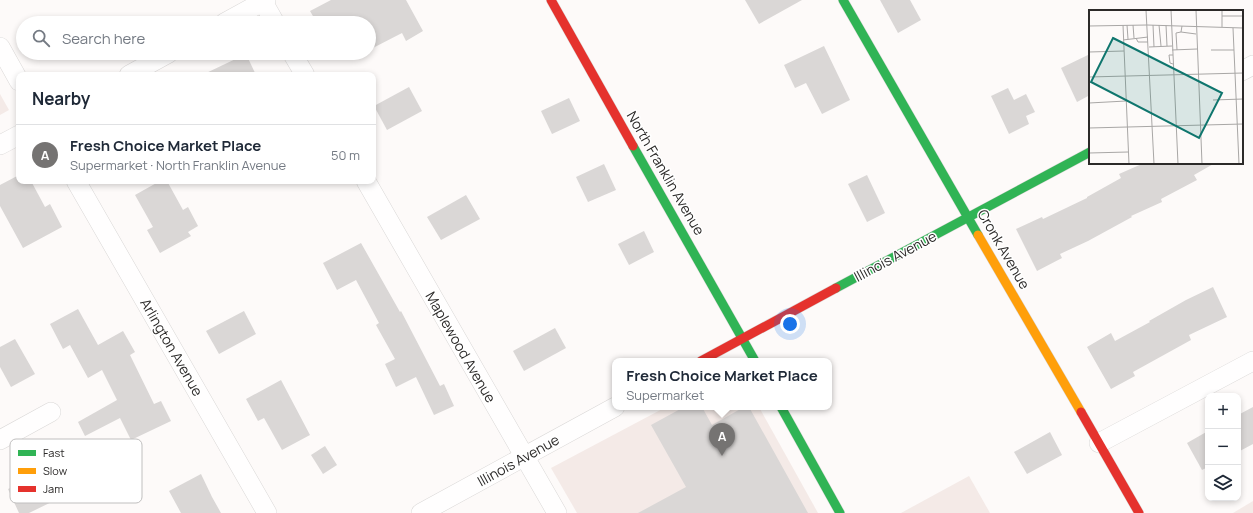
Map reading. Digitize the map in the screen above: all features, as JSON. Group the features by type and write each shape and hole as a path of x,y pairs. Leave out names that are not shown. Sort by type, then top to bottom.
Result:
{"street":[{"name":"North Franklin Avenue","path":"551,0 753,358"},
{"name":"Cronk Avenue","path":"843,0 1139,513"},
{"path":"237,16 264,1 272,16"},
{"path":"0,47 16,76"},
{"path":"134,72 156,60"},
{"path":"296,60 303,72"},
{"path":"1243,70 1253,65"},
{"path":"0,145 16,137"},
{"name":"Illinois Avenue","path":"706,358 1089,153"},
{"name":"Arlington Avenue","path":"78,184 267,513"},
{"name":"Maplewood Avenue","path":"368,184 558,513"},
{"path":"1099,443 1253,361"},
{"name":"Illinois Avenue","path":"421,513 612,409"},
{"path":"783,410 840,513"},
{"path":"0,440 51,412"}],"shaded area":[{"path":"0,94 9,110 0,115"},
{"path":"660,410 761,410 818,513 577,513 551,468"},
{"path":"969,476 990,513 901,513"},
{"path":"1253,501 1253,513 1233,513"}],"building":[{"path":"331,0 406,0 423,31 406,41 402,33 376,46 376,16 313,16 310,11"},
{"path":"745,0 802,0 759,24"},
{"path":"880,0 910,0 921,20 898,33"},
{"path":"824,46 850,100 822,114 806,83 795,88 784,65"},
{"path":"1089,54 1089,96 1077,102 1061,68"},
{"path":"233,60 249,60 255,72 208,72"},
{"path":"409,87 422,111 387,130 376,110 376,105"},
{"path":"1008,88 1014,100 1026,94 1035,112 1026,116 1029,124 1009,134 991,96"},
{"path":"569,98 580,121 552,134 541,111"},
{"path":"604,164 616,190 588,202 576,177"},
{"path":"1142,164 1213,164 1194,175 1197,180 1161,199 1162,202 1131,216 1132,217 1088,241 1060,254 1062,258 1037,271 1016,229 1042,217 1043,219 1087,198 1121,178 1119,174"},
{"path":"867,175 885,213 867,222 848,184"},
{"path":"16,177 16,184 33,184 45,207 50,204 62,227 23,248 0,206 0,185"},
{"path":"155,184 169,184 183,210 188,207 198,226 188,232 191,236 160,253 147,230 153,227 135,195"},
{"path":"466,195 480,219 441,240 427,217"},
{"path":"644,231 654,252 629,265 618,244"},
{"path":"361,243 400,312 401,311 440,386 444,384 454,406 434,415 416,377 396,387 385,364 395,359 376,325 379,323 356,280 337,290 323,263"},
{"path":"1213,287 1227,317 1189,335 1191,340 1133,372 1135,376 1111,389 1087,347 1111,333 1115,341 1186,300"},
{"path":"78,309 98,345 123,331 135,352 130,355 154,404 161,401 171,421 130,439 120,418 85,436 78,422 117,400 102,370 88,378 70,345 63,349 50,324"},
{"path":"244,311 256,334 219,354 206,331"},
{"path":"555,328 566,348 524,371 513,351"},
{"path":"15,339 35,374 11,387 0,367 0,347"},
{"path":"281,380 310,435 282,450 264,418 258,421 246,399"},
{"path":"1253,407 1253,444 1241,450 1241,429 1241,413"},
{"path":"678,410 704,410 712,425 739,410 751,410 808,513 638,513 686,487 651,425"},
{"path":"1050,432 1062,455 1027,474 1014,452"},
{"path":"1205,433 1205,468 1202,470 1187,443"},
{"path":"325,446 337,465 323,474 311,455"},
{"path":"201,474 221,513 181,513 169,491"},
{"path":"14,503 50,503 29,513 19,513"}],"traffic: fast":[{"path":"843,0 978,235"},
{"path":"633,146 753,358"},
{"path":"836,288 1089,153"},
{"path":"783,410 840,513"}],"traffic: slow":[{"path":"978,235 1081,412"}],"traffic: jam":[{"path":"551,0 633,146"},
{"path":"707,358 836,288"},
{"path":"1081,412 1139,513"}],"place":[{"name":"Fresh Choice Market Place","path":"722,456"}]}
